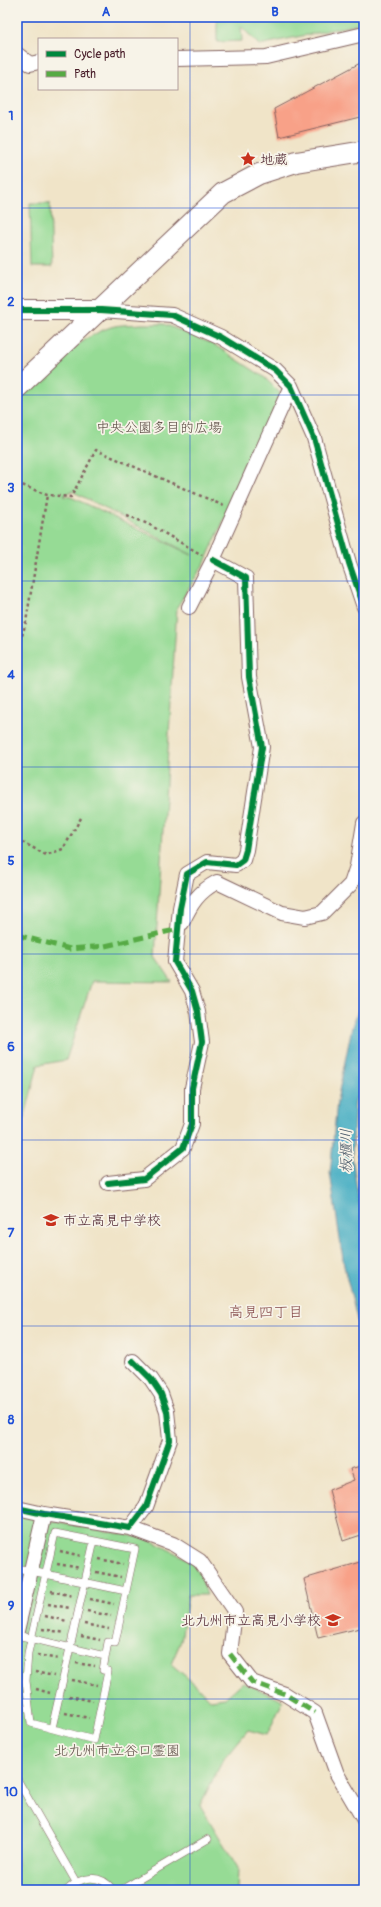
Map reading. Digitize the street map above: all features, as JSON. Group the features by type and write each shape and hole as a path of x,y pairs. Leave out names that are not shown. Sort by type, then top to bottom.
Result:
{"street":[{"path":"178,59 266,57 364,34"},
{"path":"17,54 30,64 38,62"},
{"path":"17,388 223,193 259,174 296,162 364,151"},
{"path":"17,310 101,310 172,315 221,337 274,370 291,386 314,438 349,562 364,607"},
{"path":"189,607 213,560 234,510 291,386"},
{"path":"108,1183 144,1179 183,1148 192,1124 192,1088 202,1042 198,1012 192,991 175,962 180,908 188,874 206,862 236,865 243,860 246,850 262,746 249,677 246,578 213,560"},
{"path":"179,929 190,906 203,889 217,882 282,913 305,916 322,913 351,884 364,823"},
{"path":"130,1528 146,1507 170,1440 167,1411 161,1394 151,1379 133,1361"},
{"path":"17,1508 44,1514 130,1528 173,1544 200,1561 235,1612 230,1654 252,1682 285,1694 316,1713 337,1774 364,1820"},
{"path":"17,1631 32,1572 44,1514"}],"lane":[{"path":"364,1138 360,1138 364,1166"},
{"path":"55,1533 94,1541 135,1550 115,1643 108,1642 103,1670 108,1671 94,1740 31,1723 26,1680 28,1653 55,1533"},
{"path":"52,1728 94,1541"},
{"path":"17,1568 126,1591"},
{"path":"17,1635 105,1656"},
{"path":"17,1778 76,1882"},
{"path":"121,1890 208,1839"},
{"path":"67,1890 76,1882 92,1878 101,1880 109,1885 113,1890"}],"path":[{"path":"17,483 47,496 71,497 96,450 234,510"},
{"path":"17,653 26,622 47,496"},
{"path":"127,515 150,525 213,560"},
{"path":"17,839 46,855 63,849 81,818"}],"green space":[{"path":"217,17 364,17 364,23 259,45 241,26 242,41 217,42"},
{"path":"30,203 50,203 52,267 32,267"},
{"name":"中央公園多目的広場","path":"138,324 164,324 213,344 264,377 281,394 205,562 177,607 155,957 172,982 92,981 66,1060 38,1065 21,1132 17,1133 17,404 20,398 51,368 86,339 111,327","holes":["72,491 192,555 71,497 63,496"]},
{"name":"北九州市立谷口霊園","path":"17,1514 148,1539 189,1560 200,1574 207,1595 188,1595 181,1641 171,1664 196,1685 210,1700 225,1698 243,1682 283,1701 267,1735 248,1730 223,1760 200,1805 238,1868 237,1890 17,1890"}],"water":[{"name":"板櫃川","path":"364,995 364,1064 355,1103 352,1156 364,1235 364,1348 344,1266 330,1173 337,1101 352,1027"}],"building":[{"path":"364,61 364,116 279,137 274,109"},
{"path":"364,1465 364,1534 343,1541 329,1490 354,1480 350,1469"},
{"path":"364,1561 364,1627 318,1638 304,1579"}],"marked path":[{"path":"17,935 70,949 105,946 179,929"},
{"path":"230,1654 252,1682 285,1694 315,1713"}],"cycle path":[{"path":"17,310 101,310 172,315 221,337 275,370 291,386 314,438 349,563 364,607"},
{"path":"108,1183 144,1179 183,1148 192,1124 192,1088 202,1042 198,1012 192,991 175,962 180,908 187,874 207,862 236,865 243,860 246,850 262,747 249,677 246,578 213,560"},
{"path":"17,1508 44,1514 130,1528 146,1507 170,1440 167,1411 161,1394 151,1379 133,1361"}],"place":[{"name":"地蔵","path":"248,159"},
{"name":"市立高見中学校","path":"51,1220"},
{"name":"北九州市立高見小学校","path":"333,1620"}],"district":[{"name":"高見四丁目","path":"266,1312"}]}
